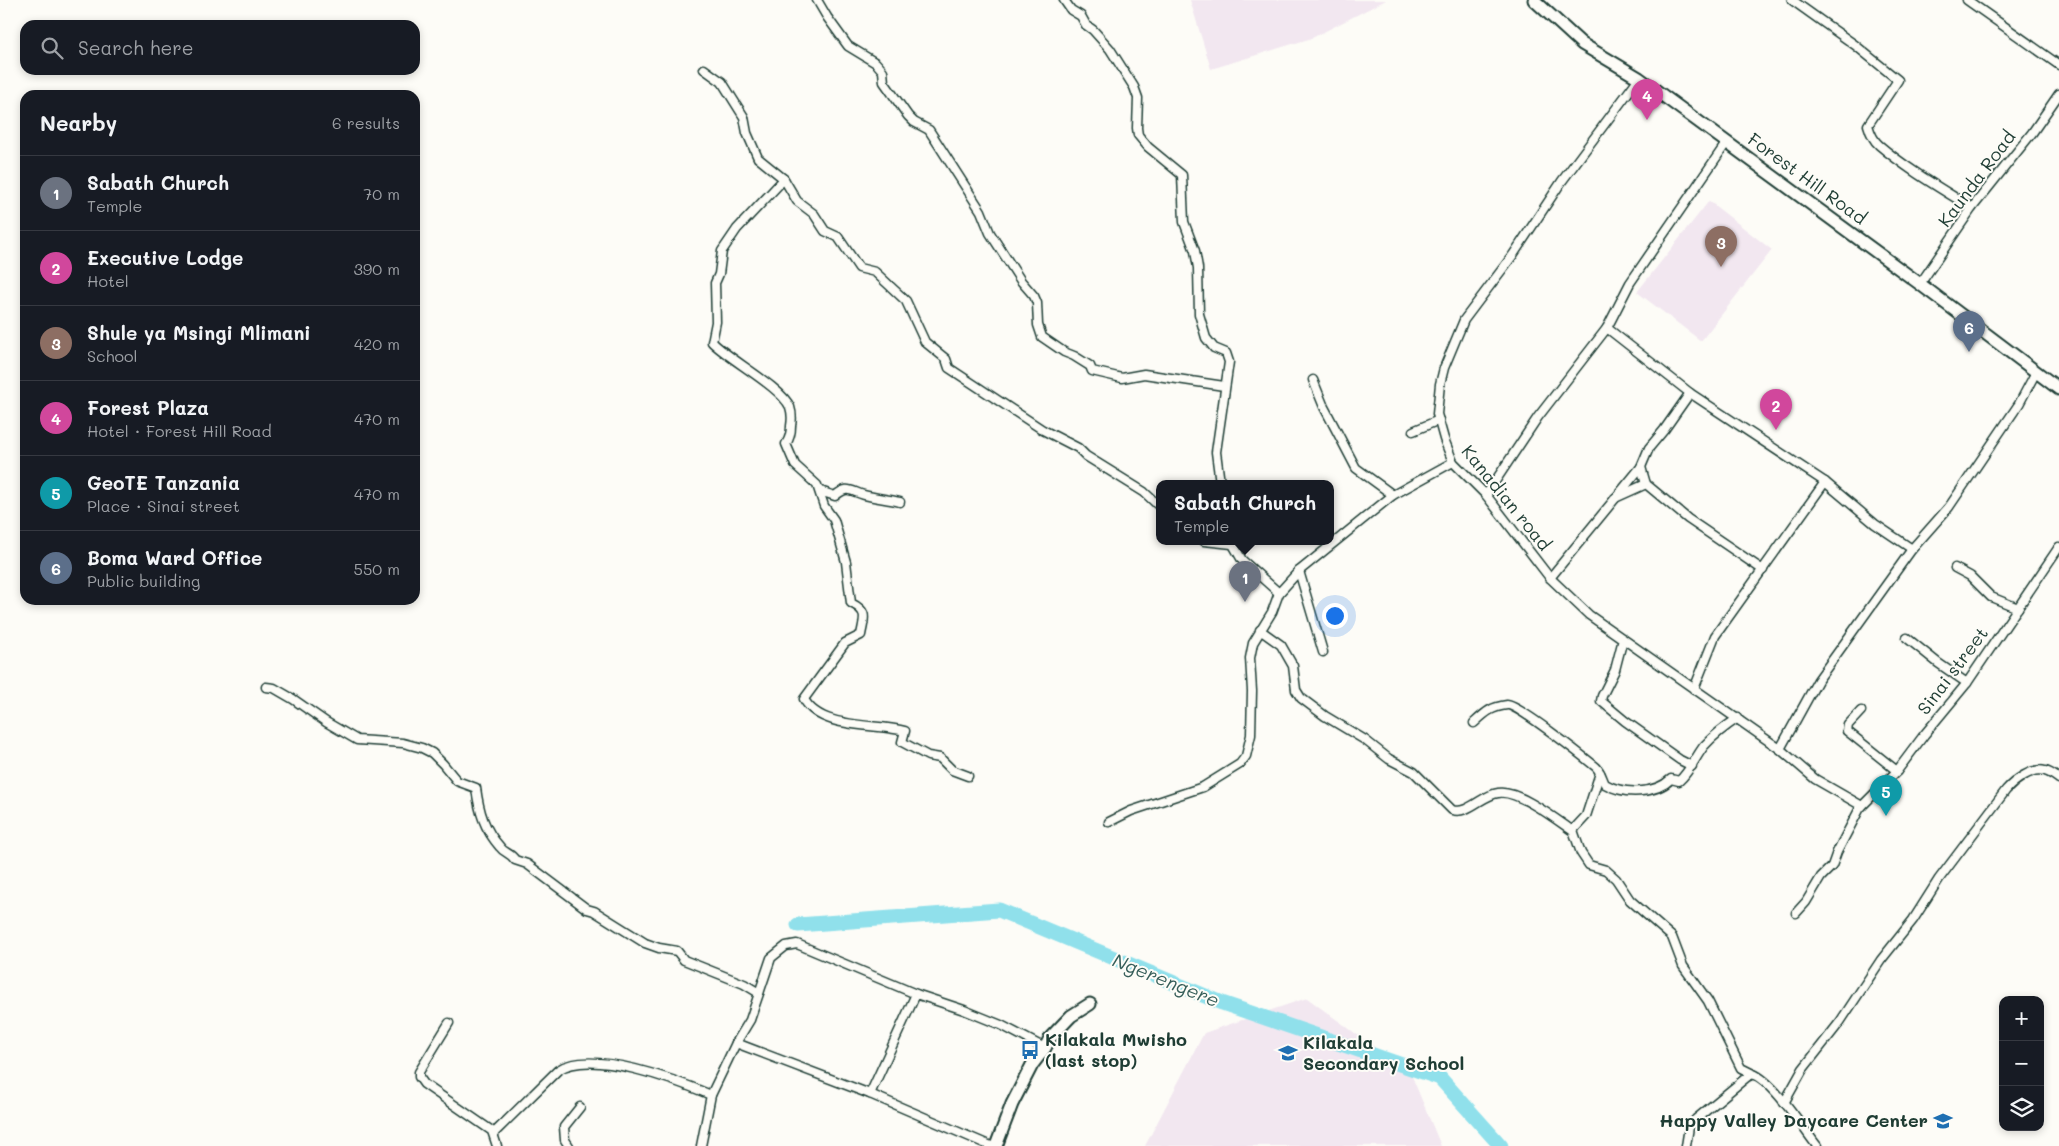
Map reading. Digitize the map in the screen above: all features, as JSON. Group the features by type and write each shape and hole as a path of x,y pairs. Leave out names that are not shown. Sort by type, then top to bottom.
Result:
{"street":[{"path":"817,0 848,46 876,63 883,71 884,82 908,116 914,122 929,130 981,211 990,233 1034,296 1037,303 1038,325 1042,336 1064,352 1090,366 1092,371 1122,378 1144,374 1224,386"},
{"path":"1064,0 1071,10 1080,16 1086,25 1110,49 1134,87 1138,98 1136,128 1138,135 1148,147 1182,175 1184,222 1195,251 1198,268 1199,314 1206,338 1214,348 1226,353 1229,362 1224,386 1216,452 1220,480"},
{"name":"Forest Hill Road","path":"1534,0 1582,44 1639,78 2059,388"},
{"path":"1792,0 1848,39 1898,80 1868,125 1870,133 1877,144 1972,208"},
{"path":"1967,0 2059,65"},
{"path":"704,69 722,82 744,117 747,132 758,158 784,179 797,201 814,214 825,231 838,237 859,268 875,272 906,301 925,342 946,359 949,368 1043,430 1078,448 1086,456 1144,492 1156,503"},
{"name":"Kanadian road","path":"1639,78 1562,180 1513,255 1464,320 1444,368 1438,406 1440,420 1453,462 1486,495 1550,578 1589,615 1738,718 1780,749 1815,779 1862,806"},
{"name":"Kaunda Road","path":"1920,284 1972,208 2032,133 2059,94"},
{"path":"1486,495 1538,417 1607,328 1630,283 1727,142"},
{"path":"784,179 736,229 722,251 719,274 715,283 716,322 712,342 776,390 789,405 792,416 790,438 786,444 795,465 810,478 820,491 824,506 836,526 846,562 851,604 864,612 861,635 845,643 805,696 804,700 831,721 905,731 902,742 928,756 940,758 952,770 968,776"},
{"path":"1607,328 1690,393 1826,482 1875,524 1912,549"},
{"path":"1780,749 1818,680 1912,549 1949,507 2019,404 2036,372"},
{"path":"1313,380 1328,415 1356,468 1394,495"},
{"path":"1550,578 1641,467 1648,448 1664,430 1690,393"},
{"path":"1413,430 1440,420"},
{"path":"1334,543 1394,495 1453,462"},
{"path":"1641,467 1646,484 1688,519 1763,570"},
{"path":"1694,689 1715,636 1826,482"},
{"path":"1614,499 1646,484"},
{"path":"820,491 835,496 842,490 852,489 864,495 900,502"},
{"path":"1233,545 1242,560 1280,593"},
{"path":"1109,822 1139,808 1203,787 1234,770 1243,761 1248,750 1252,727 1250,658 1253,643 1272,612 1280,593 1299,571 1332,545"},
{"name":"Sinai street","path":"1796,913 1806,902 1821,877 1832,866 1837,852 1862,806 1897,771 1967,683 2059,547"},
{"path":"1954,568 1970,576 1991,597 2018,608"},
{"path":"1299,571 1323,652"},
{"path":"1260,630 1281,645 1293,666 1296,690 1301,698 1324,716 1365,740 1389,759 1420,777 1452,810 1463,811 1489,796 1496,793 1505,793 1523,800 1573,831 1580,852 1589,865 1606,870 1616,879 1630,900 1672,937 1683,966 1708,1001 1741,1068 1762,1080 1784,1104 1817,1146"},
{"path":"1907,638 1938,664 1967,683"},
{"path":"1623,639 1615,670 1601,701 1625,721 1680,760 1692,766"},
{"path":"266,687 283,693 357,740 403,743 432,753 458,781 476,788 480,814 501,849 512,854 515,860 527,864 587,909 637,938 652,946 677,951 684,960 744,984 759,993"},
{"path":"1474,723 1493,706 1508,704 1513,706 1538,722 1600,772 1605,784 1622,790 1642,791 1661,787 1671,779 1679,781 1692,766 1704,746 1738,718"},
{"path":"1861,711 1848,725 1847,731 1897,771"},
{"path":"1784,1104 1803,1069 1840,1022 1881,960 1913,920 1967,840 2006,790 2027,774 2040,770 2046,771 2059,779"},
{"path":"1573,831 1586,816 1600,772"},
{"path":"702,1146 711,1095 736,1043 750,1020 771,958 786,946 797,944 916,994 1001,1025 1045,1048"},
{"path":"870,1094 916,994"},
{"path":"996,1146 1012,1104 1032,1066 1050,1038 1060,1026 1090,1004"},
{"path":"449,1023 419,1072 419,1077 424,1084 494,1134 497,1146"},
{"path":"736,1043 870,1094 991,1146"},
{"path":"494,1134 558,1070 570,1064 602,1063 626,1067 685,1084 711,1095"},
{"path":"1686,1146 1689,1128 1696,1119 1749,1076 1755,1075"},
{"path":"569,1146 565,1140 564,1127 580,1107"}],"shaded area":[{"path":"1190,0 1386,0 1312,38 1211,69"},
{"path":"1709,201 1772,250 1701,341 1637,292"},
{"name":"Kilakala Secondary School","path":"1307,998 1411,1074 1441,1146 1145,1146 1204,1033"}],"waterway":[{"name":"Ngerengere","path":"798,925 999,910 1222,1003 1440,1078 1501,1146"}],"place":[{"name":"Forest Plaza","path":"1647,120"},
{"name":"Shule ya Msingi Mlimani","path":"1721,267"},
{"name":"Boma Ward Office","path":"1969,352"},
{"name":"Executive Lodge","path":"1776,430"},
{"name":"Sabath Church","path":"1245,602"},
{"name":"GeoTE Tanzania","path":"1886,816"},
{"name":"Kilakala Mwisho (last stop)","path":"1030,1050"},
{"name":"Kilakala Secondary School","path":"1288,1053"},
{"name":"Happy Valley Daycare Center","path":"1943,1121"}]}
